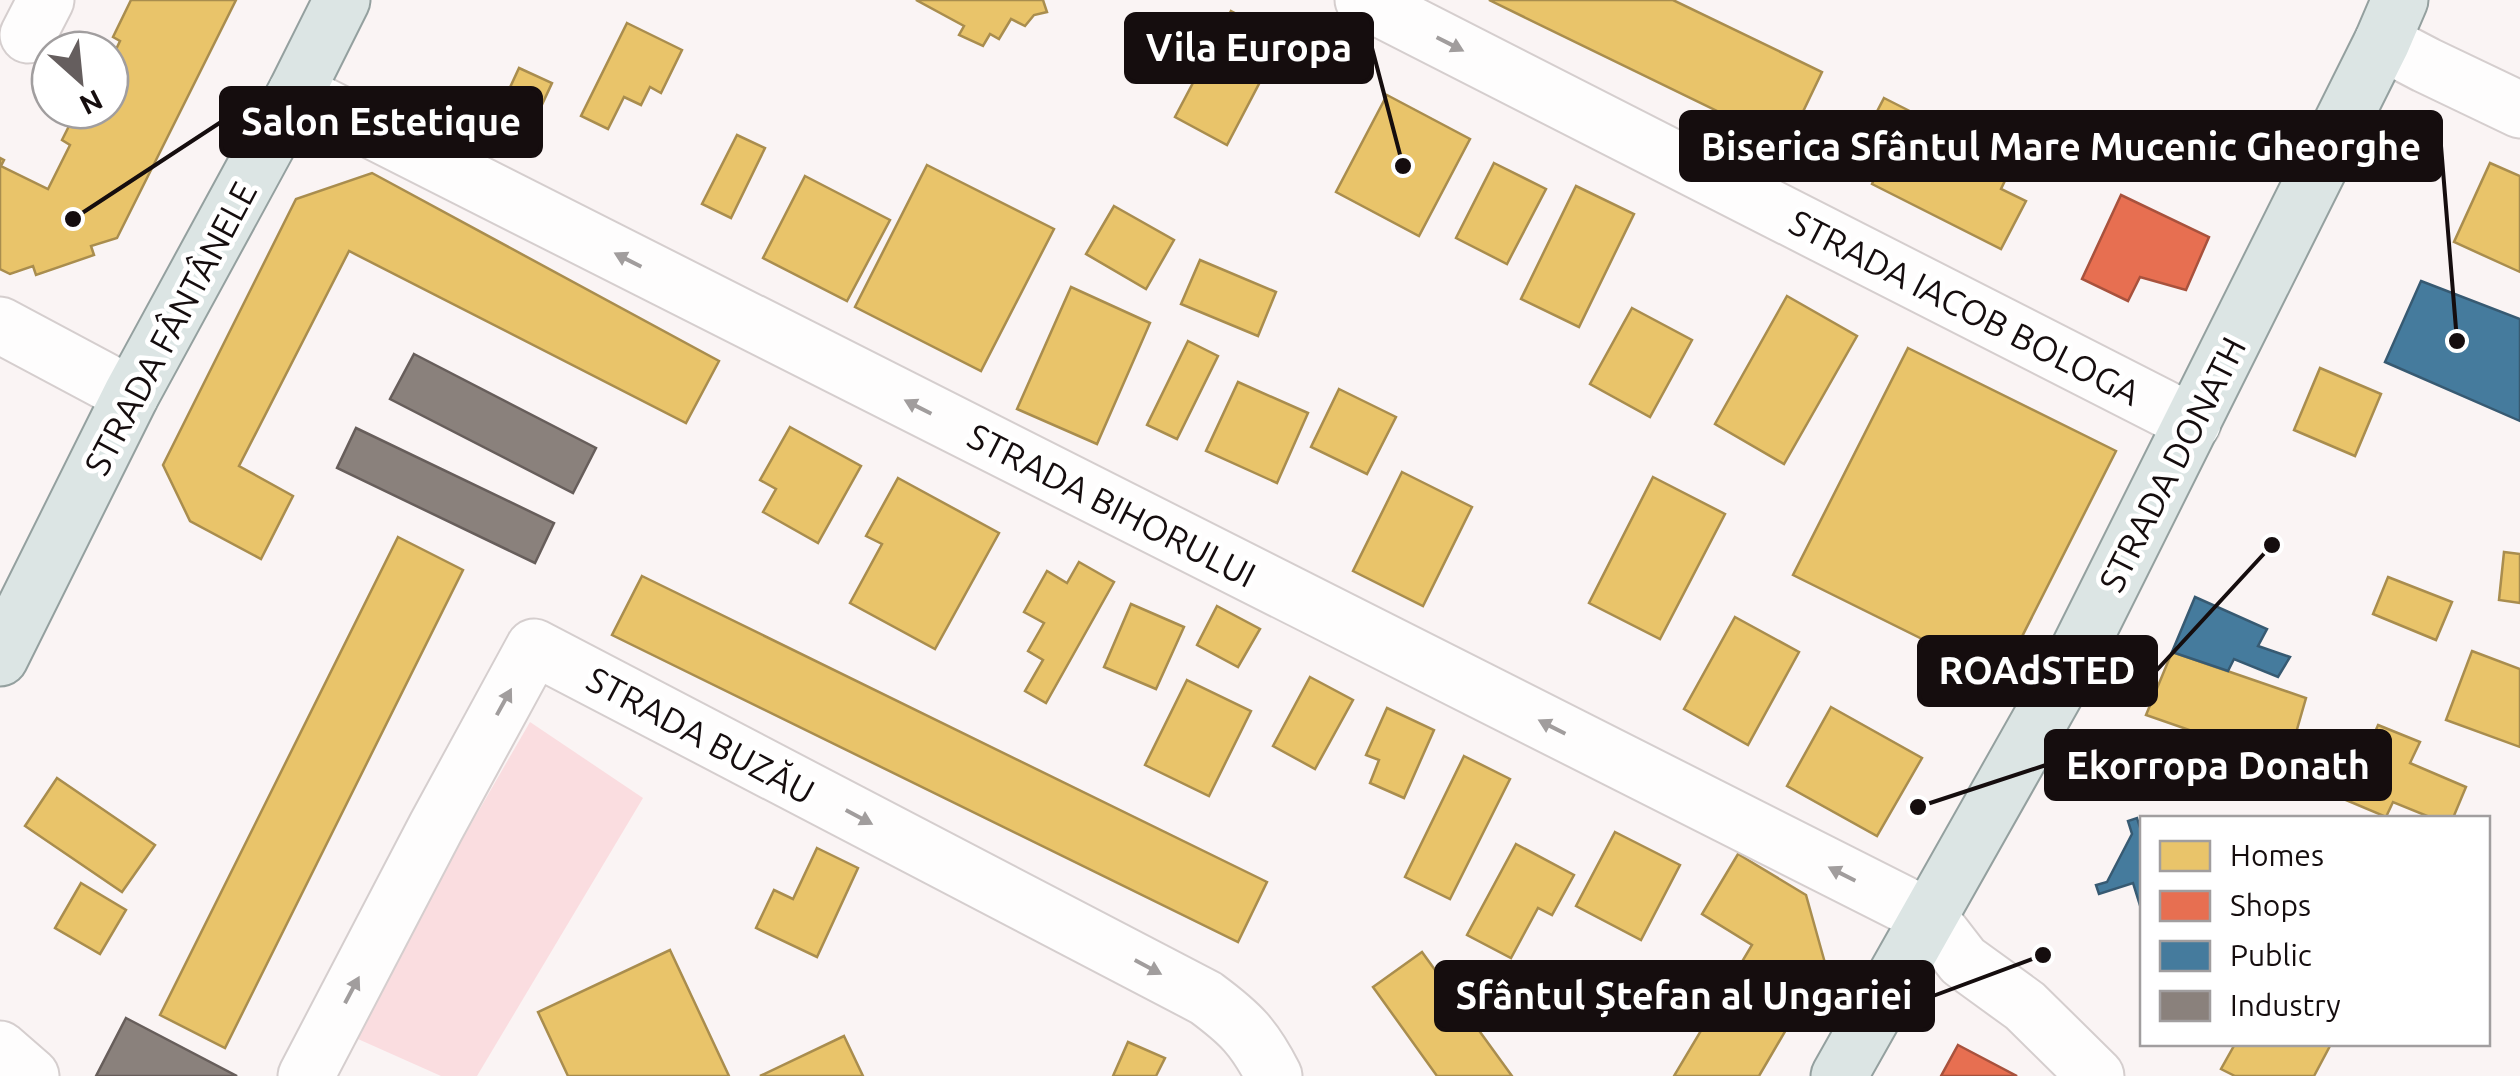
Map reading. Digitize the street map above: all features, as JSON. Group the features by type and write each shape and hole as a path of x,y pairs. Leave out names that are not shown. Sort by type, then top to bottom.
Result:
{"main road":[{"name":"STRADA FÂNTÂNELE","path":"0,658 130,395 342,0"},
{"name":"STRADA DONATH","path":"1839,1076 2069,670 2391,21"}],"street":[{"name":"STRADA IACOB BOLOGA","path":"1363,0 2193,422"},
{"path":"2391,21 2426,66 2520,110"},
{"name":"STRADA BIHORULUI","path":"296,92 1929,918"},
{"path":"0,325 130,395"},
{"name":"STRADA BUZĂU","path":"306,1076 534,647 1206,998 1240,1024 1274,1076"},
{"path":"1929,918 1963,961 2025,1006 2096,1076"},
{"path":"0,1049 31,1076"}],"shaded area":[{"path":"530,722 643,798 477,1076 441,1076 349,1035"}],"building: Homes":[{"path":"131,0 236,0 117,238 91,246 94,255 36,275 33,266 10,274 0,269 0,158 4,160 1,166 48,189 70,145 62,140 67,130 130,130 130,30 116,30"},
{"path":"916,0 1043,0 1047,12 1034,15 1025,26 1011,19 999,39 990,34 983,46 959,35 964,26"},
{"path":"1489,0 1673,0 1822,72 1787,145"},
{"path":"1231,11 1283,38 1227,145 1175,117"},
{"path":"627,23 682,50 661,93 650,87 641,105 624,97 608,129 581,116"},
{"path":"519,68 552,83 526,139 493,124"},
{"path":"1387,95 1470,139 1419,236 1336,192"},
{"path":"1884,98 1965,139 1977,115 2025,139 2001,189 2026,201 2001,249 1872,184 1878,170 1853,158"},
{"path":"737,135 765,148 731,218 702,204"},
{"path":"1494,163 1546,189 1507,264 1456,238"},
{"path":"2490,163 2520,176 2520,272 2454,242"},
{"path":"927,165 1054,229 981,371 855,307"},
{"path":"372,173 719,361 686,423 349,251 239,466 293,496 261,559 190,521 163,465 296,199"},
{"path":"805,176 890,220 847,301 763,258"},
{"path":"1576,186 1634,214 1579,327 1521,299"},
{"path":"1114,206 1174,240 1146,289 1086,254"},
{"path":"1200,260 1276,292 1258,336 1181,304"},
{"path":"1071,287 1150,323 1097,444 1017,409"},
{"path":"1787,296 1857,336 1784,464 1715,424"},
{"path":"1632,308 1692,340 1650,417 1590,384"},
{"path":"1188,341 1218,356 1177,439 1147,425"},
{"path":"1908,348 2116,451 2001,678 1793,575"},
{"path":"2320,368 2381,394 2355,456 2294,430"},
{"path":"1238,382 1308,413 1277,483 1206,451"},
{"path":"1339,389 1396,417 1367,474 1311,447"},
{"path":"790,427 861,466 818,543 763,512 776,489 760,480"},
{"path":"1402,472 1472,507 1423,606 1353,571"},
{"path":"1653,477 1725,514 1660,639 1589,603"},
{"path":"898,478 999,533 935,649 850,603 882,544 866,536"},
{"path":"398,537 463,570 225,1048 160,1015"},
{"path":"2504,552 2520,554 2520,603 2499,600"},
{"path":"1079,562 1114,582 1046,703 1025,691 1043,660 1028,651 1044,623 1024,612 1047,571 1067,583"},
{"path":"642,576 1267,882 1238,942 612,635"},
{"path":"2388,577 2452,602 2436,640 2373,614"},
{"path":"1131,604 1184,627 1156,689 1104,667"},
{"path":"1217,606 1260,629 1238,667 1197,645"},
{"path":"1735,617 1799,652 1748,745 1684,709"},
{"path":"2472,651 2520,669 2520,747 2446,720"},
{"path":"2172,652 2306,698 2287,764 2146,715"},
{"path":"1310,677 1353,700 1315,769 1273,746"},
{"path":"1187,680 1251,711 1209,796 1145,765"},
{"path":"1831,707 1922,758 1877,836 1787,786"},
{"path":"1387,708 1434,730 1404,798 1370,783 1379,760 1366,755"},
{"path":"2378,725 2420,742 2410,763 2466,787 2454,816 2427,816 2393,802 2384,816 2346,800"},
{"path":"1464,756 1510,779 1450,899 1405,877"},
{"path":"57,778 155,845 122,892 25,826"},
{"path":"1615,832 1680,865 1641,940 1576,906"},
{"path":"1516,844 1574,875 1552,915 1538,908 1511,958 1467,935"},
{"path":"817,848 858,868 817,957 756,928 774,890 793,899"},
{"path":"1738,854 1806,895 1825,963 1759,1076 1674,1076 1752,945 1702,914"},
{"path":"81,883 126,910 100,954 55,928"},
{"path":"670,950 729,1076 568,1076 538,1012"},
{"path":"1422,952 1512,1076 1437,1076 1373,987"},
{"path":"844,1036 863,1076 760,1076"},
{"path":"1128,1042 1165,1058 1156,1076 1113,1076"},
{"path":"2234,1046 2330,1046 2314,1076 2235,1076 2221,1069"}],"building: Shops":[{"path":"2121,195 2209,237 2186,290 2140,277 2128,301 2082,279"},
{"path":"1958,1045 2017,1076 1941,1076"}],"building: Public":[{"path":"2421,281 2520,319 2520,421 2385,362"},
{"path":"2195,597 2267,629 2258,646 2290,657 2278,677 2234,659 2228,671 2172,652"},
{"path":"2137,818 2140,828 2140,906 2133,883 2099,894 2096,885 2107,882 2132,834 2128,821"}],"building: Industry":[{"path":"414,354 596,448 573,493 390,399"},
{"path":"356,428 554,523 535,563 337,468"},
{"path":"126,1018 237,1076 96,1076"}],"place":[{"name":"Vila Europa","path":"1403,166"},
{"name":"Salon Estetique","path":"73,219"},
{"name":"Biserica Sfântul Mare Mucenic Gheorghe","path":"2457,341"},
{"name":"ROAdSTED","path":"2272,545"},
{"name":"Ekorropa Donath","path":"1918,807"},
{"name":"Sfântul Ștefan al Ungariei","path":"2043,955"}]}
